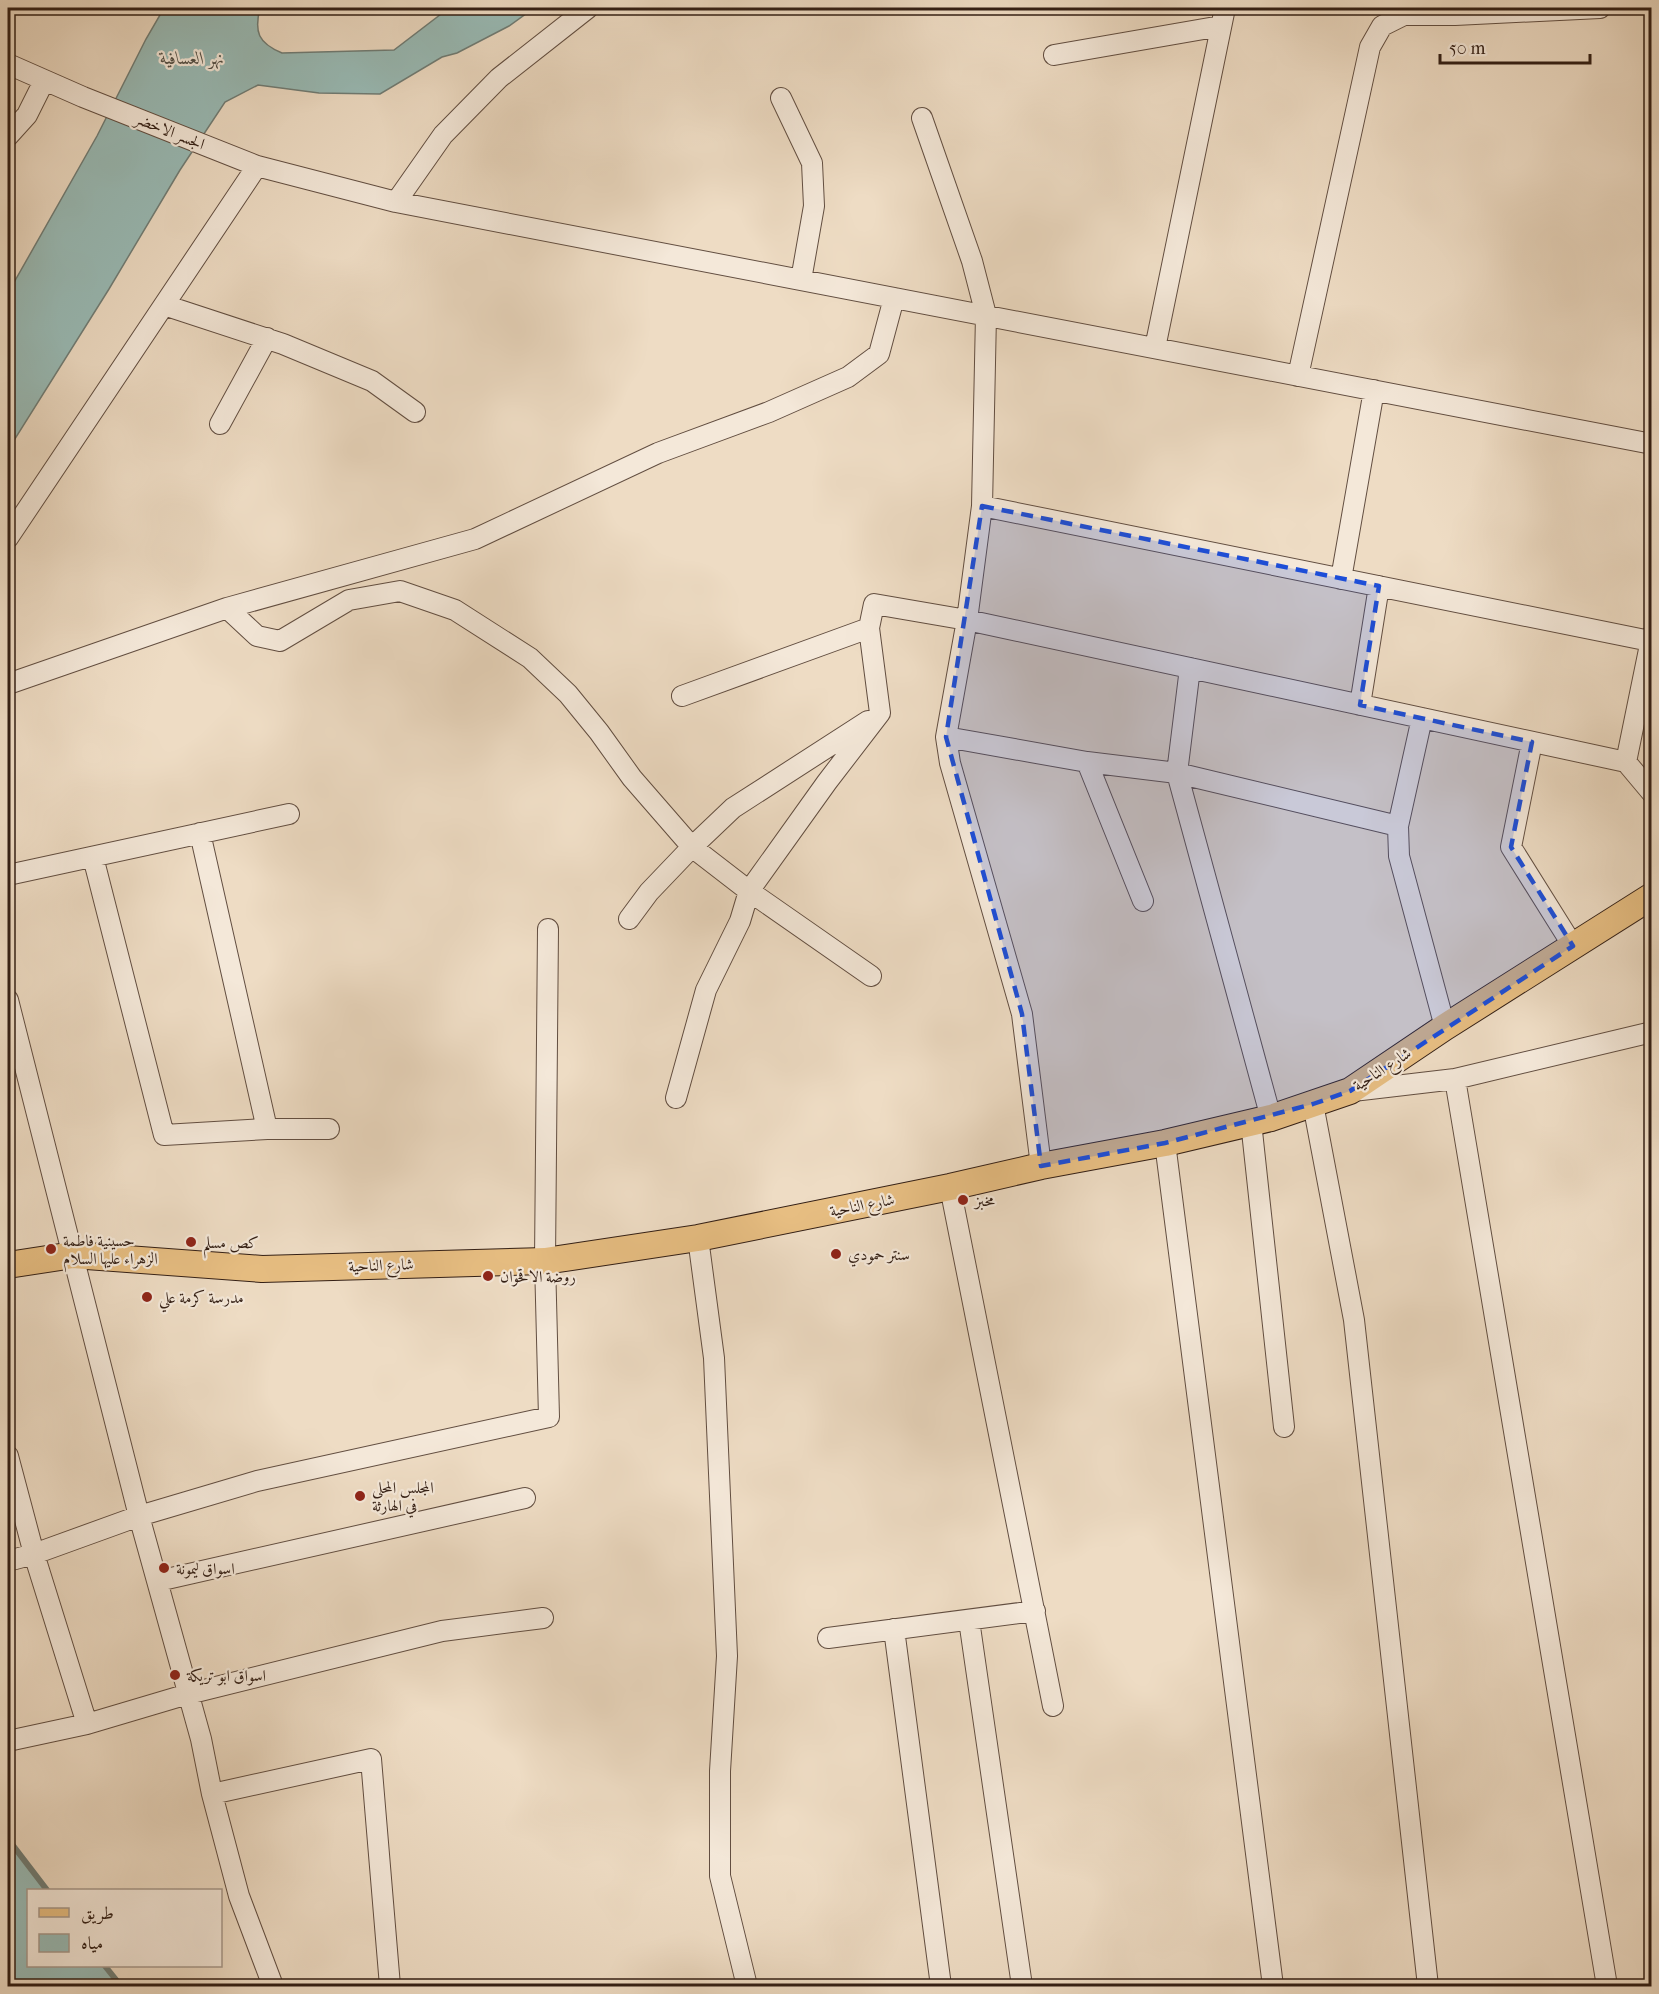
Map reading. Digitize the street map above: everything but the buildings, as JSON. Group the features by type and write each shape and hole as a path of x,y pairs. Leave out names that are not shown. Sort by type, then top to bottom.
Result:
{"main road":[{"name":"شارع الناحية","path":"8,1265 73,1255 262,1269 545,1261 698,1238 950,1187 1041,1166 1165,1143 1261,1120 1350,1091 1445,1027 1652,896"}],"street":[{"path":"396,202 443,135 498,78 588,8"},
{"path":"1298,376 1370,47 1382,26 1404,15 1455,15 1600,8"},
{"path":"1054,55 1223,17 1155,348"},
{"name":"الجسر الاخضر","path":"8,63 44,81 257,166 396,202 1652,444"},
{"path":"8,136 27,116 44,81"},
{"path":"781,98 812,163 814,206 801,280"},
{"path":"922,118 972,261 986,315 982,506 967,621 946,737 950,763 1022,1014 1041,1166"},
{"path":"8,538 257,166"},
{"path":"8,684 226,608 475,539 658,453 769,412 848,377 879,354 894,298"},
{"path":"164,305 267,338 372,381 415,412"},
{"path":"220,424 267,338"},
{"path":"1341,579 1374,390"},
{"path":"982,506 1341,579 1651,638 1626,762"},
{"path":"1360,705 1379,586"},
{"path":"226,608 257,636 280,641 349,600 399,591 455,610 530,658 568,694 632,778 692,847 748,891 871,976"},
{"path":"676,1098 706,990 740,921 748,891 827,782 880,714 869,628 874,604 967,621 1626,762 1652,793"},
{"path":"682,696 869,628"},
{"path":"1190,668 1177,773 1261,1120 1284,1427"},
{"path":"629,919 649,892 733,808 880,714"},
{"path":"1422,718 1398,826 1399,856 1445,1027"},
{"path":"946,737 1087,762 1177,773 1398,826"},
{"path":"1532,742 1511,847 1573,946"},
{"path":"1087,762 1143,901"},
{"path":"8,875 289,814"},
{"path":"200,833 267,1129"},
{"path":"93,857 164,1135 267,1129 329,1129"},
{"path":"8,1562 139,1516 257,1481 549,1417 545,1261 548,928"},
{"path":"8,1000 139,1516 201,1739 212,1794 239,1896 273,1986"},
{"path":"1350,1091 1455,1079 1652,1032"},
{"path":"1455,1079 1607,1986"},
{"path":"1313,1104 1354,1320 1428,1986"},
{"path":"1165,1143 1273,1986"},
{"path":"950,1187 1053,1706"},
{"path":"698,1238 714,1358 726,1656 720,1771 720,1876 747,1986"},
{"path":"8,1456 34,1554 87,1724"},
{"path":"158,1581 525,1498"},
{"path":"828,1638 1035,1611"},
{"path":"8,1741 87,1724 188,1694 442,1631 543,1618"},
{"path":"969,1620 1022,1986"},
{"path":"894,1629 941,1986"},
{"path":"212,1794 371,1759 390,1986"}],"highlighted area":[{"path":"982,506 1379,586 1360,705 1532,742 1511,847 1573,946 1350,1091 1313,1104 1165,1143 1041,1166 1022,1014 946,737"}],"water":[{"name":"نهر العسافية","path":"164,8 260,8 258,30 260,36 268,45 282,53 394,50 449,8 534,8 509,26 457,53 442,57 380,94 319,93 258,85 225,102 180,170 8,450 8,293 97,136"},
{"path":"8,1839 46,1889 27,1889 27,1967 106,1967 121,1986 8,1986"}],"waterway":[{"path":"8,1839 46,1889"},
{"path":"106,1967 121,1986"}],"place":[{"name":"مخبز","path":"963,1200"},
{"name":"كص مسلم","path":"191,1242"},
{"name":"حسينية فاطمة الزهراء عليها السلام","path":"51,1249"},
{"name":"سنتر حمودي","path":"836,1254"},
{"name":"روضة الاقحوان","path":"488,1276"},
{"name":"مدرسة كرمة علي","path":"147,1297"},
{"name":"المجلس المحلي في الهارثة","path":"360,1496"},
{"name":"اسواق ليمونة","path":"164,1568"},
{"name":"اسواق ابو تريكة","path":"175,1675"}]}
